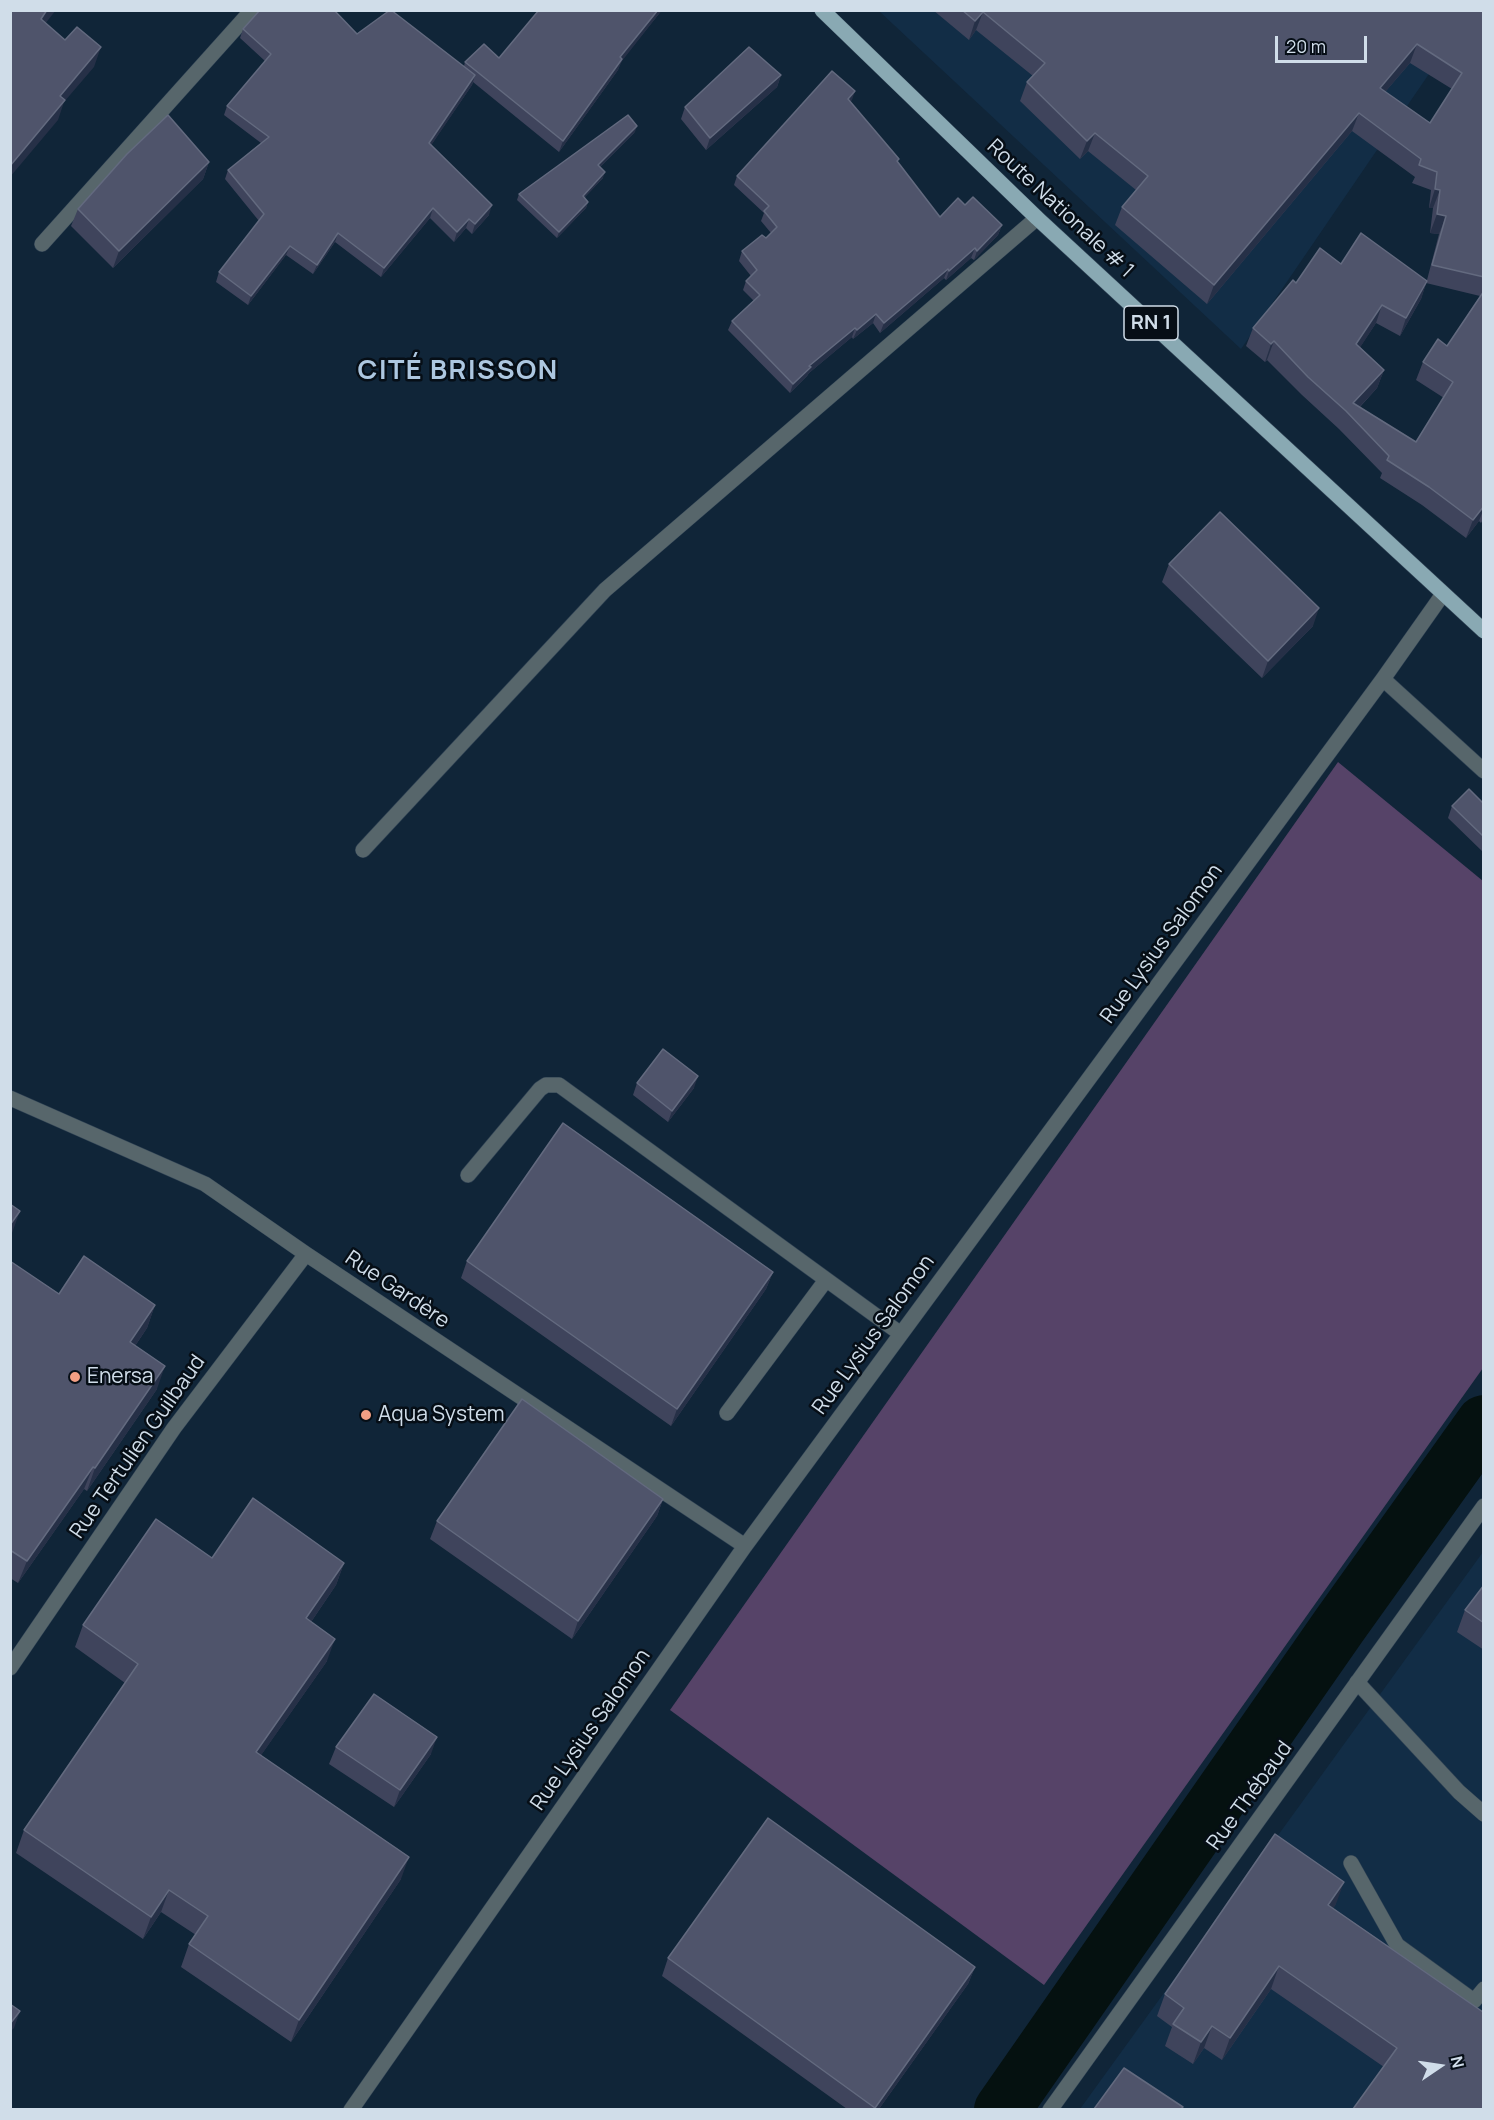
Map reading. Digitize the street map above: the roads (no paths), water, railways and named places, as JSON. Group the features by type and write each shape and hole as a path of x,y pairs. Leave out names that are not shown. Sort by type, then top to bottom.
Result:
{"main road":[{"name":"Route Nationale # 1","path":"822,10 1037,218 1484,631"}],"street":[{"path":"42,244 252,10"},
{"path":"363,850 605,590 1037,218"},
{"name":"Rue Lysius Salomon","path":"351,2109 745,1546 1383,679 1443,594"},
{"path":"1383,679 1484,771"},
{"path":"468,1175 540,1089 546,1085 559,1085 901,1334"},
{"name":"Rue Gardère","path":"10,1098 205,1184 306,1254 745,1546"},
{"name":"Rue Tertulien Guilbaud","path":"10,1668 174,1428 306,1254"},
{"path":"727,1413 826,1280"},
{"name":"Rue Thébaud","path":"1050,2109 1484,1506"},
{"path":"1357,1682 1459,1792 1484,1814"},
{"path":"1351,1863 1397,1945 1474,2001 1484,1989"}],"waterway":[{"path":"1002,2110 1339,1626 1484,1423"}],"place":[{"name":"Enersa","path":"75,1377"},
{"name":"Aqua System","path":"366,1415"}],"district":[{"name":"CITÉ BRISSON","path":"458,371"}]}
